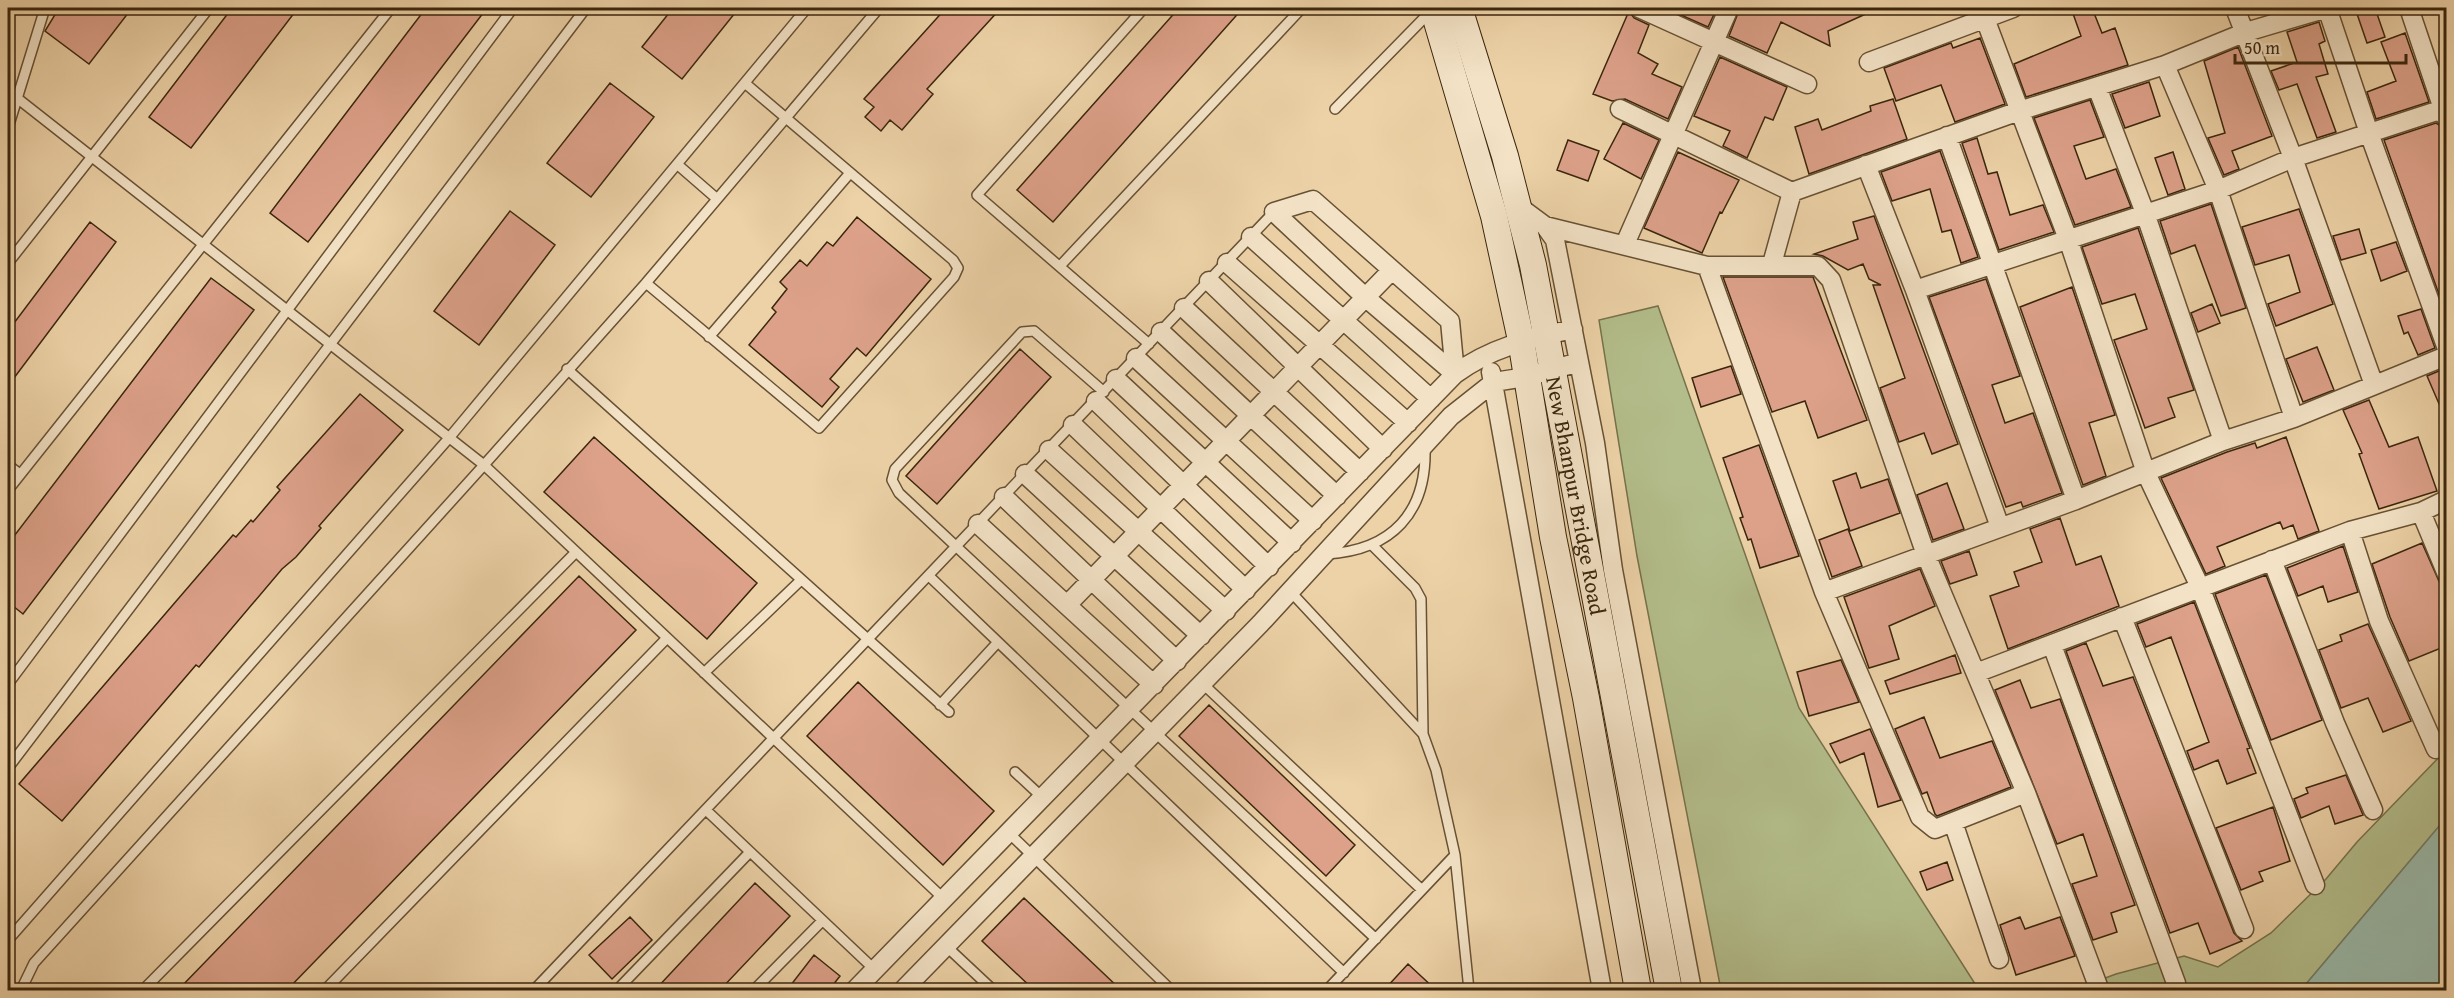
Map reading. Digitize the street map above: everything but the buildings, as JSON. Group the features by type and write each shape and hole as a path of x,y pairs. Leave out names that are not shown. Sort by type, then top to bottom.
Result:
{"street":[{"name":"New Bhanpur Bridge Road","path":"1433,8 1494,216 1521,340 1638,990"},
{"name":"New Bhanpur Bridge Road","path":"1459,8 1518,206 1533,265 1670,990"},
{"path":"1639,8 1806,84"},
{"path":"1625,244 1729,8"},
{"path":"1869,62 1983,12 2013,8"},
{"path":"2235,8 2293,158 2374,385"},
{"path":"1620,109 1792,192 2019,111 2165,65 2246,32 2327,8 2369,133 2446,346"},
{"path":"1915,290 2218,190 2293,158 2369,133 2445,112 2409,8"},
{"path":"1983,12 2068,239 2146,473 2200,587 2315,885"},
{"path":"2165,65 2218,190 2295,418"},
{"path":"2097,87 2145,213 2223,441"},
{"path":"1947,136 2076,500"},
{"path":"1866,165 1915,290 2000,527"},
{"path":"1772,264 1792,192"},
{"path":"1313,200 1450,321 1455,374 1365,297 1274,212 1313,200"},
{"path":"1518,206 1545,226 1556,240 1595,443 1613,570 1692,990"},
{"path":"1545,226 1707,266 1772,264 1818,266 1831,280 1926,555 2026,794 2098,986"},
{"path":"1251,237 1431,399"},
{"path":"1227,263 1408,423"},
{"path":"1707,266 1824,592 1920,817 1935,829 2026,794"},
{"path":"1066,605 1392,270"},
{"path":"1209,281 1383,449"},
{"path":"1184,308 1360,472"},
{"path":"855,990 1178,661 1455,374 1487,355 1521,340 1572,329"},
{"path":"1155,338 1251,416 1337,496"},
{"path":"1487,355 1494,382 1602,990"},
{"path":"1824,592 2076,500 2223,441 2295,418 2446,356"},
{"path":"1136,358 1313,521"},
{"path":"903,990 1290,591 1450,416 1494,382 1526,377 1579,362"},
{"path":"1105,391 1205,463 1292,543"},
{"path":"1105,391 1184,485 1269,567"},
{"path":"1073,425 1246,590"},
{"path":"1049,450 1226,611"},
{"path":"1025,474 1201,636"},
{"path":"1004,497 1178,661"},
{"path":"1976,673 2350,531 2421,512 2446,500"},
{"path":"2421,512 2446,572"},
{"path":"978,524 1154,685"},
{"path":"2350,531 2379,621 2436,749"},
{"path":"2272,560 2335,723 2373,810"},
{"path":"2122,617 2244,929"},
{"path":"2052,645 2176,983"},
{"path":"1953,822 1999,959"}],"lane":[{"path":"8,129 45,8"},
{"path":"8,263 209,8"},
{"path":"8,490 391,8"},
{"path":"8,684 513,8"},
{"path":"8,768 586,8"},
{"path":"8,940 449,438 807,8"},
{"path":"21,990 34,963 646,283 879,8"},
{"path":"1060,266 1302,8"},
{"path":"1335,109 1433,8"},
{"path":"1138,9 977,195 1060,266 1155,338"},
{"path":"646,283 819,428 954,277 958,268 953,260 746,84"},
{"path":"17,98 484,465 944,899"},
{"path":"678,165 716,198"},
{"path":"709,337 850,173"},
{"path":"534,990 1274,212"},
{"path":"1105,391 1034,331 1022,332 895,469 892,480 899,493 1376,939"},
{"path":"567,369 949,712"},
{"path":"1324,555 1353,552 1372,545 1402,524 1418,500 1426,472 1425,444"},
{"path":"8,465 20,474"},
{"path":"1372,545 1415,588 1421,598 1423,734 1436,770 1455,855 1469,990"},
{"path":"143,990 576,552"},
{"path":"929,576 1344,973"},
{"path":"704,673 801,580"},
{"path":"1290,591 1423,734"},
{"path":"325,990 667,638"},
{"path":"940,705 998,642"},
{"path":"1202,683 1422,890"},
{"path":"1015,772 1044,798"},
{"path":"706,810 875,970"},
{"path":"1009,833 1171,990"},
{"path":"617,990 750,852"},
{"path":"1327,990 1455,855"},
{"path":"754,990 822,921"},
{"path":"946,946 993,990"}],"green space":[{"path":"1658,306 1799,708 1979,990 1721,990 1637,556 1599,320"},
{"path":"2446,750 2446,818 2301,990 2073,990 2116,974 2184,956 2218,967 2271,933 2326,879 2357,842"}],"shaded area":[{"path":"2446,818 2446,990 2301,990"}]}
